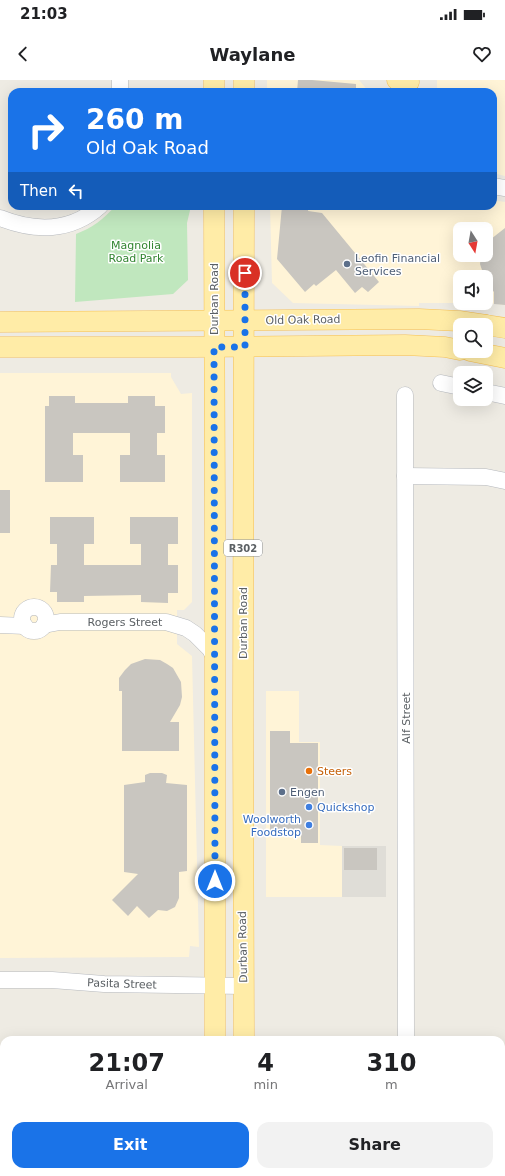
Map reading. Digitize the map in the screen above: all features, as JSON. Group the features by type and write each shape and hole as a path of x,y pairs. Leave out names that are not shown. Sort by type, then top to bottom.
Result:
{"main road":[{"name":"Durban Road","path":"214,210 215,1036"},
{"name":"Durban Road","path":"244,210 245,347 243,378 242,718 244,1036"},
{"name":"Old Oak Road","path":"0,322 419,319 453,321"},
{"name":"Old Oak Road","path":"493,326 505,328"},
{"path":"0,347 245,347 405,345 453,349"},
{"path":"493,356 505,358"}],"street":[{"path":"0,218 16,224 34,227 59,226 82,219 94,210"},
{"path":"441,384 453,386"},
{"path":"493,393 505,396"},
{"name":"Alf Street","path":"405,395 406,1036"},
{"path":"405,476 486,477 505,481"},
{"name":"Rogers Street","path":"0,624 23,622 23,614 29,608 38,608 44,613 46,616 44,625 60,622 166,622 186,628 194,634 210,649 215,659"},
{"name":"Pasita Street","path":"0,980 52,980 104,984 244,986"}],"shaded area":[{"path":"267,80 359,80 366,88 267,88"},
{"path":"437,80 505,80 505,176 497,174 497,88 437,88"},
{"path":"497,201 505,202 505,305 493,304 493,270 453,270 453,303 419,303 419,306 293,303 272,283 270,210 497,210"},
{"path":"0,373 171,373 171,377 181,394 192,393 192,602 184,610 177,610 177,644 192,656 199,947 190,946 189,957 0,958"},
{"path":"266,691 299,691 299,742 320,742 320,845 342,846 342,897 266,897"},
{"path":"342,846 386,846 386,897 342,897"}],"green space":[{"name":"Magnolia Road Park","path":"111,210 190,210 187,223 188,280 173,294 75,302 76,234 97,223"}],"building":[{"path":"298,80 356,84 356,88 297,88"},
{"path":"282,210 308,210 322,213 379,282 368,292 362,287 355,293 336,270 316,286 314,284 305,292 277,259"},
{"path":"505,228 505,305 494,304 493,270 482,270 480,264 480,262 493,262 493,237"},
{"path":"49,396 75,396 75,403 128,403 128,396 155,396 155,406 165,406 165,433 157,433 157,455 165,455 165,482 120,482 120,455 130,455 130,433 73,433 73,455 83,455 83,482 45,482 45,406 49,406"},
{"path":"0,490 10,490 10,533 0,533"},
{"path":"50,517 94,517 94,544 84,544 84,565 141,565 141,544 130,544 130,517 178,517 178,544 168,544 168,565 178,565 178,593 168,593 168,603 141,602 141,595 84,596 84,602 57,602 57,592 50,592 51,565 57,565 57,544 50,544"},
{"path":"145,659 160,660 167,664 173,668 181,682 182,697 180,705 170,722 179,722 179,751 122,751 122,691 119,691 119,678 131,664"},
{"path":"270,731 290,731 290,743 318,743 318,843 301,843 301,830 270,830"},
{"path":"150,773 162,773 167,775 166,783 187,785 187,871 179,872 179,898 175,907 167,911 158,910 149,918 137,906 128,916 112,900 138,874 124,872 124,785 145,782 145,775"},
{"path":"344,848 377,848 377,870 344,870"}],"place":[{"name":"Leofin Financial Services","path":"347,264"},
{"name":"Steers","path":"309,771"},
{"name":"Engen","path":"282,792"},
{"name":"Quickshop","path":"309,807"},
{"name":"Woolworth Foodstop","path":"309,825"}],"route":[{"path":"215,881 214,347 245,347 245,273"}]}
